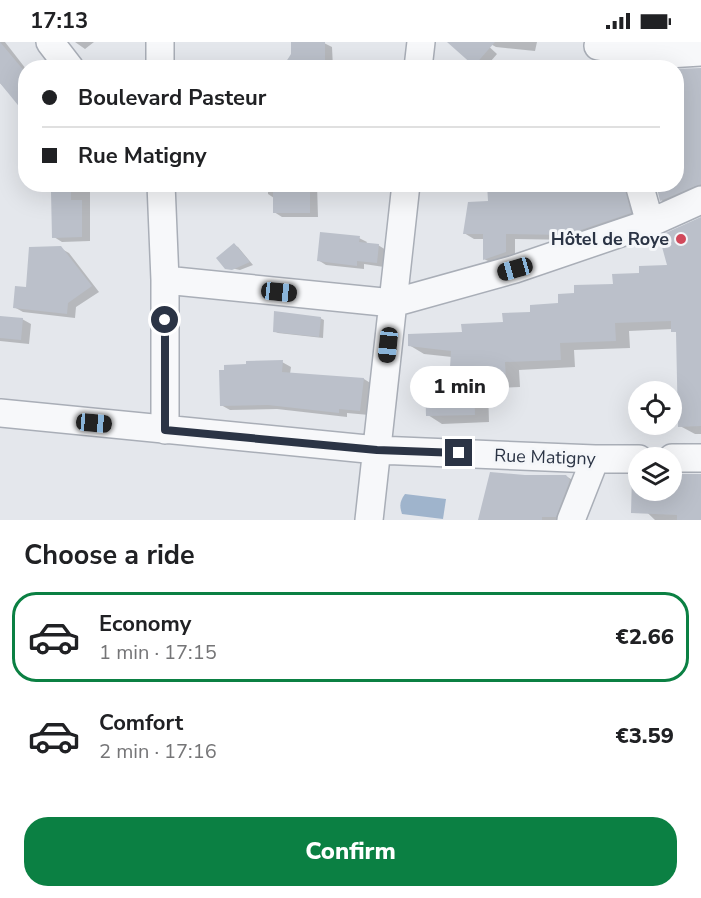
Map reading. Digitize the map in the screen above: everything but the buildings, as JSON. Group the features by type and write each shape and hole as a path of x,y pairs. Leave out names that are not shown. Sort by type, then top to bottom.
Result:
{"street":[{"path":"50,42 64,60"},
{"path":"160,42 160,60"},
{"path":"419,60 421,42"},
{"path":"598,46 647,60"},
{"path":"657,60 701,52"},
{"path":"161,192 165,280 165,430"},
{"path":"369,520 405,192"},
{"path":"641,192 650,223"},
{"path":"165,280 393,303 515,269 650,223 701,200"},
{"name":"Rue Matigny","path":"0,413 377,450 628,459"},
{"path":"682,458 701,458"},
{"path":"571,520 595,459"}],"water":[{"path":"405,494 446,499 443,519 402,514 400,503"}],"place":[{"name":"Hôtel de Roye","path":"681,239"}],"route":[{"path":"165,320 165,430 377,450 459,453"}]}
